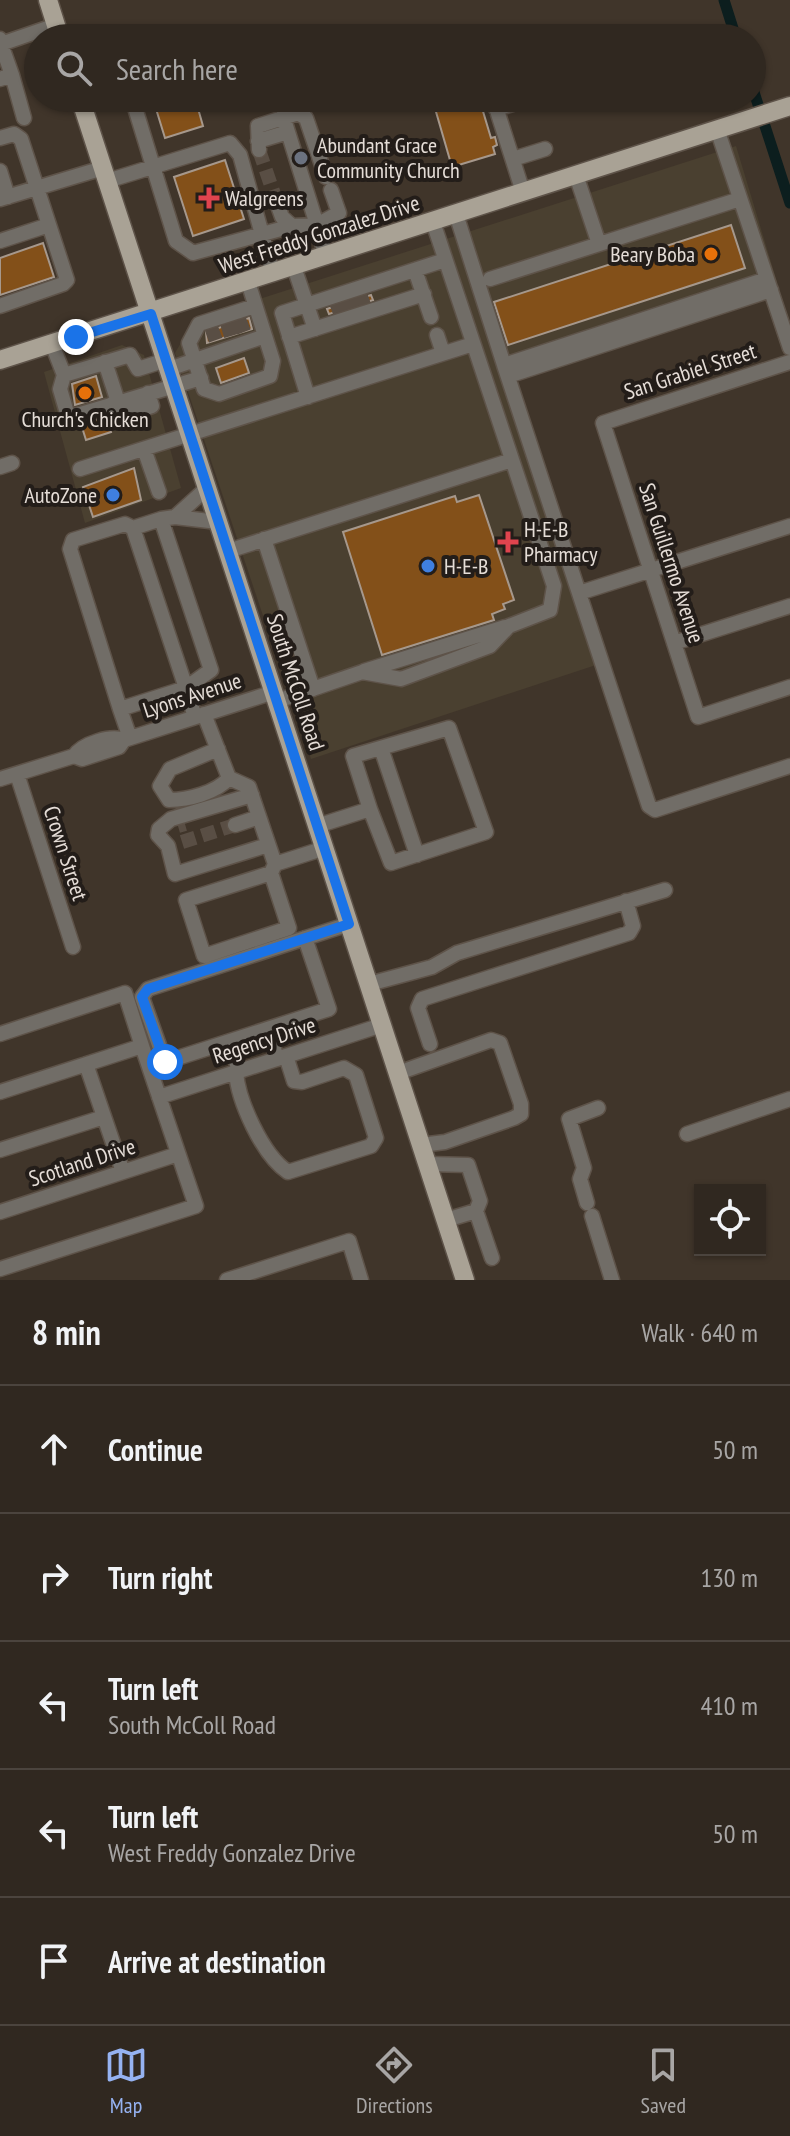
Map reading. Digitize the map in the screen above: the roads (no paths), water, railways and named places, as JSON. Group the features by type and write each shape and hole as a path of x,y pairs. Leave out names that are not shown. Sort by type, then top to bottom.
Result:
{"main road":[{"path":"48,0 56,24"},
{"name":"West Freddy Gonzalez Drive","path":"0,360 229,289 783,108"},
{"name":"South McColl Road","path":"84,112 465,1280"}],"street":[{"path":"24,37 1,41 6,77 24,118"},
{"path":"136,112 176,241 183,249 193,253 292,226 317,225 339,213 306,118 298,113 258,126 259,146 288,132"},
{"path":"497,112 523,192"},
{"path":"283,116 326,257"},
{"path":"717,129 790,348"},
{"path":"0,138 18,135 66,282 0,306"},
{"path":"0,171 4,198 37,188 154,167 230,143 240,155 273,274"},
{"path":"513,159 545,149"},
{"path":"297,162 319,155"},
{"path":"576,175 599,244"},
{"path":"490,279 740,199"},
{"path":"277,203 282,217 292,226"},
{"path":"456,214 649,806 655,810 790,766"},
{"path":"228,551 512,460 433,222"},
{"path":"0,241 49,225"},
{"path":"289,337 315,329 389,278 445,260"},
{"path":"294,267 315,329"},
{"path":"415,270 431,317"},
{"path":"389,278 398,302"},
{"path":"214,335 199,324 189,343 204,389 219,394 270,376 273,361 248,282"},
{"path":"506,371 769,284"},
{"path":"229,289 235,328"},
{"path":"308,397 282,313 307,305 398,302 424,294"},
{"path":"202,297 214,335"},
{"path":"147,394 169,372 195,360 214,335 235,328 255,306"},
{"path":"214,335 235,328 265,336"},
{"path":"437,335 443,353"},
{"path":"52,344 64,375 60,389 67,413 74,416 115,403"},
{"path":"80,469 473,344"},
{"path":"64,375 105,362 130,355 152,406 116,417 105,362"},
{"name":"San Grabiel Street","path":"603,423 790,362"},
{"path":"138,369 201,378"},
{"name":"San Guillermo Avenue","path":"603,423 698,717 790,687"},
{"path":"144,449 159,492"},
{"name":"Lyons Avenue","path":"0,779 74,756 79,749 116,737 127,739 200,716 313,689 362,672 401,679 490,646 509,626 550,610 554,586 512,460"},
{"path":"168,518 207,488"},
{"path":"120,709 186,688 211,670 168,518"},
{"path":"127,739 70,549 73,540 125,524 133,528 168,518 218,522"},
{"path":"579,593 790,526"},
{"path":"133,528 186,688 218,749 229,778"},
{"path":"264,539 313,689"},
{"path":"674,643 790,606"},
{"path":"449,728 486,832 391,863 353,756 381,748 449,728"},
{"path":"381,748 417,855"},
{"path":"218,749 170,769 160,786 169,800 177,800 216,789 229,778"},
{"name":"Crown Street","path":"17,774 73,947"},
{"path":"229,778 245,782 252,795 268,845 273,869 289,928 204,956 186,900 273,869 325,848"},
{"path":"252,795 175,824 158,835 175,844 175,874 268,845"},
{"path":"175,824 228,808 236,800"},
{"path":"317,826 370,809"},
{"path":"235,825 259,817"},
{"path":"369,984 432,967 457,953 665,890"},
{"path":"430,1044 419,1003 441,993 629,933 633,926 626,901"},
{"path":"305,938 329,1009 165,1062 142,997 148,989 305,938 349,924"},
{"path":"432,967 441,993"},
{"path":"0,1034 125,993 196,1206 0,1269"},
{"name":"Regency Drive","path":"159,1097 382,1025"},
{"path":"230,1042 237,1072 237,1096 277,1165 288,1172 371,1146 376,1138 356,1075 344,1068 302,1082 294,1081 268,1029"},
{"path":"398,1073 491,1040 500,1043 521,1104 521,1114 514,1118 462,1137 421,1145"},
{"path":"0,1092 142,1046"},
{"path":"86,1064 123,1172"},
{"path":"687,1134 790,1099"},
{"path":"598,1108 569,1119 584,1168 580,1179 612,1280"},
{"path":"0,1150 104,1117"},
{"name":"Scotland Drive","path":"0,1212 178,1154"},
{"path":"428,1164 468,1165 480,1201 476,1211 492,1258"},
{"path":"446,1220 476,1211"},
{"path":"227,1280 349,1241 361,1280"}],"waterway":[{"path":"724,0 732,24"},
{"path":"760,112 790,203"}],"tunnel":[{"path":"259,150 277,203"},
{"path":"360,294 364,305"},
{"path":"348,298 352,309"},
{"path":"336,302 340,313"},
{"path":"239,319 244,332"},
{"path":"227,323 231,336"},
{"path":"211,327 216,341"},
{"path":"178,826 185,824"},
{"path":"182,842 235,825"}],"place":[{"name":"Abundant Grace Community Church","path":"301,158"},
{"name":"Walgreens","path":"209,198"},
{"name":"Beary Boba","path":"711,254"},
{"name":"Church's Chicken","path":"85,393"},
{"name":"AutoZone","path":"113,495"},
{"name":"H-E-B Pharmacy","path":"508,542"},
{"name":"H-E-B","path":"428,566"}]}
